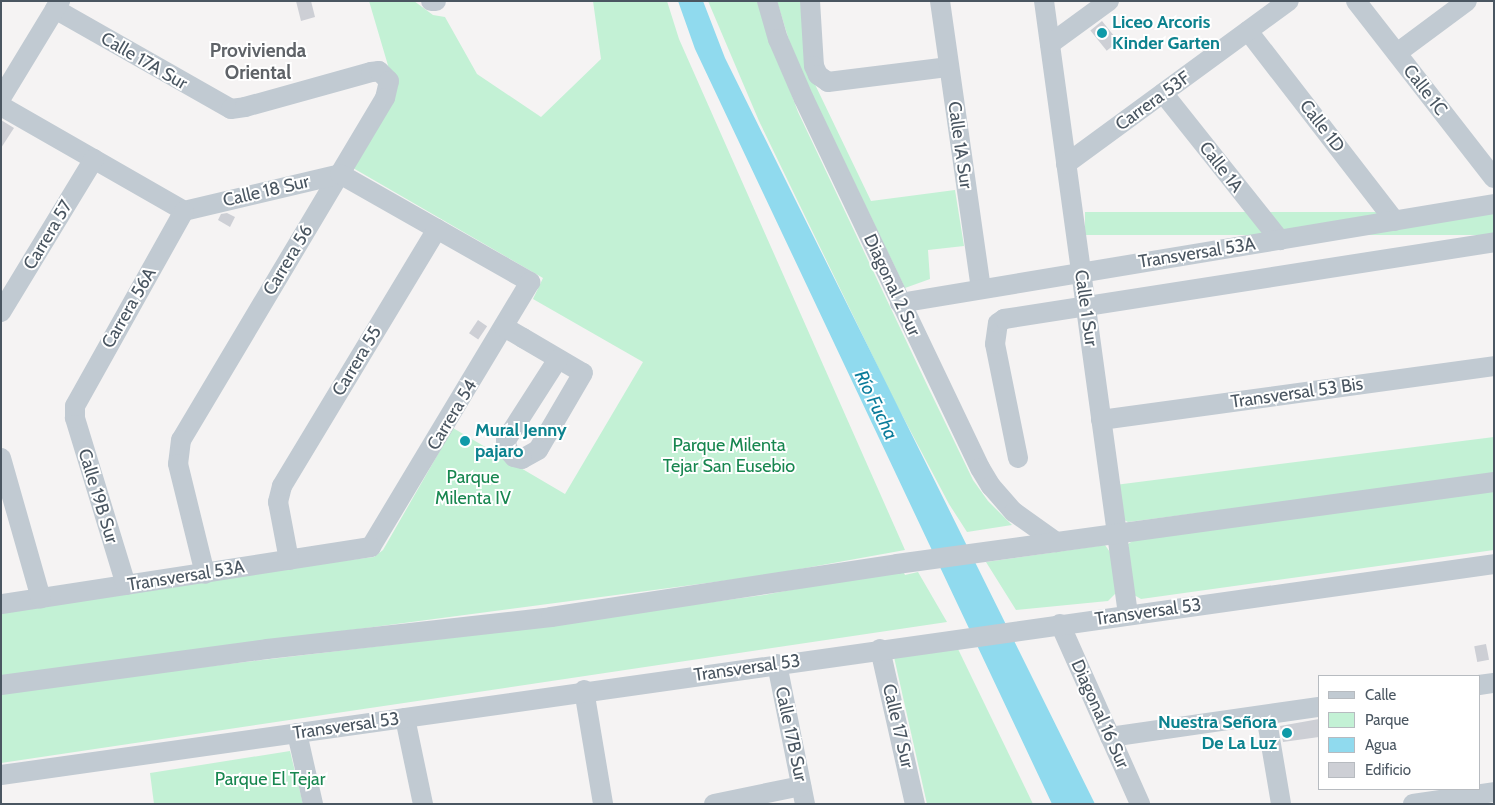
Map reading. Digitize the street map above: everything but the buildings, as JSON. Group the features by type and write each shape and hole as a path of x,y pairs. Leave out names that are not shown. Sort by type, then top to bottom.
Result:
{"street":[{"path":"431,1 436,1"},
{"name":"Diagonal 2 Sur","path":"767,1 778,39 804,99 900,303 991,486 1014,512 1056,542"},
{"path":"810,1 814,66 818,75 828,82 949,66"},
{"name":"Calle 1A Sur","path":"940,1 981,289"},
{"name":"Calle 1 Sur","path":"1044,1 1128,614"},
{"path":"1050,44 1109,1"},
{"name":"Carrera 53F","path":"1066,164 1289,1"},
{"name":"Calle 1C","path":"1356,1 1494,178"},
{"path":"1396,54 1467,1"},
{"path":"1,98 58,5"},
{"name":"Calle 17A Sur","path":"58,5 231,109 246,108 379,71"},
{"name":"Calle 1D","path":"1248,31 1395,221"},
{"name":"Carrera 56","path":"205,574 178,452 181,440 389,89 389,82 379,71"},
{"name":"Calle 1A","path":"1163,93 1280,240"},
{"path":"1,106 184,211"},
{"name":"Carrera 57","path":"1,312 94,159"},
{"path":"340,174 437,229"},
{"name":"Calle 18 Sur","path":"184,211 340,174"},
{"name":"Transversal 53A","path":"900,303 1494,204"},
{"name":"Carrera 56A","path":"75,406 184,211"},
{"name":"Carrera 54","path":"371,547 530,282 437,229"},
{"name":"Carrera 55","path":"290,560 279,494 437,229"},
{"name":"Transversal 53A","path":"1018,458 995,344 998,323 1012,317 1086,308 1494,242"},
{"path":"504,327 583,373 538,450 522,459 514,457 506,449 506,440 558,359"},
{"name":"Transversal 53 Bis","path":"1101,420 1494,366"},
{"name":"Calle 19B Sur","path":"75,406 75,418 126,585"},
{"path":"1,458 40,598"},
{"path":"1,685 259,650 551,617 909,562 1494,482"},
{"name":"Transversal 53A","path":"1,604 371,547"},
{"name":"Transversal 53","path":"1,775 405,718 584,690 1494,564"},
{"name":"Diagonal 16 Sur","path":"1060,624 1140,804"},
{"name":"Calle 17 Sur","path":"880,649 915,804"},
{"name":"Calle 17B Sur","path":"777,664 803,795"},
{"path":"1480,685 1494,682"},
{"path":"584,690 603,804"},
{"path":"1110,737 1318,707"},
{"path":"1266,715 1281,804"},
{"path":"405,718 422,804"},
{"path":"297,733 314,804"},
{"path":"1413,804 1494,792"},
{"path":"714,804 803,795"}],"green space":[{"name":"Parque Milenta Tejar San Eusebio","path":"369,1 414,1 433,15 445,17 477,74 541,117 601,59 593,1 667,1 679,39 905,550 767,575 1,676 1,611 212,577 374,557 383,550 453,428 565,494 643,362 533,299 543,278 353,168 392,79"},
{"path":"708,1 757,1 798,112 973,480 988,501 1012,525 967,532 949,504 892,396 759,121"},
{"path":"777,1 803,1 810,74 871,201 955,190 964,246 928,250 930,279 905,288 794,57"},
{"path":"1085,212 1494,212 1494,235 1085,235"},
{"path":"1494,437 1494,475 1128,522 1122,519 1115,485"},
{"path":"1494,490 1494,550 1141,599 1134,595 1128,544 1134,540"},
{"path":"1105,545 1112,555 1117,592 1108,601 1016,610 986,562"},
{"path":"902,569 905,575 918,572 947,622 1,763 1,691 439,639 764,595"},
{"path":"958,649 1033,804 927,804 894,657"},
{"name":"Parque El Tejar","path":"290,751 303,804 154,804 150,773"}],"water":[{"name":"Río Fucha","path":"678,1 703,1 725,58 1095,804 1052,804 695,49"}],"place":[{"name":"Liceo Arcoris Kinder Garten","path":"1102,33"},
{"name":"Mural Jenny pajaro","path":"465,441"},
{"name":"Nuestra Señora De La Luz","path":"1287,733"}],"district":[{"name":"Provivienda Oriental","path":"258,62"}],"park label":[{"name":"Parque Milenta IV","path":"473,488"}]}
